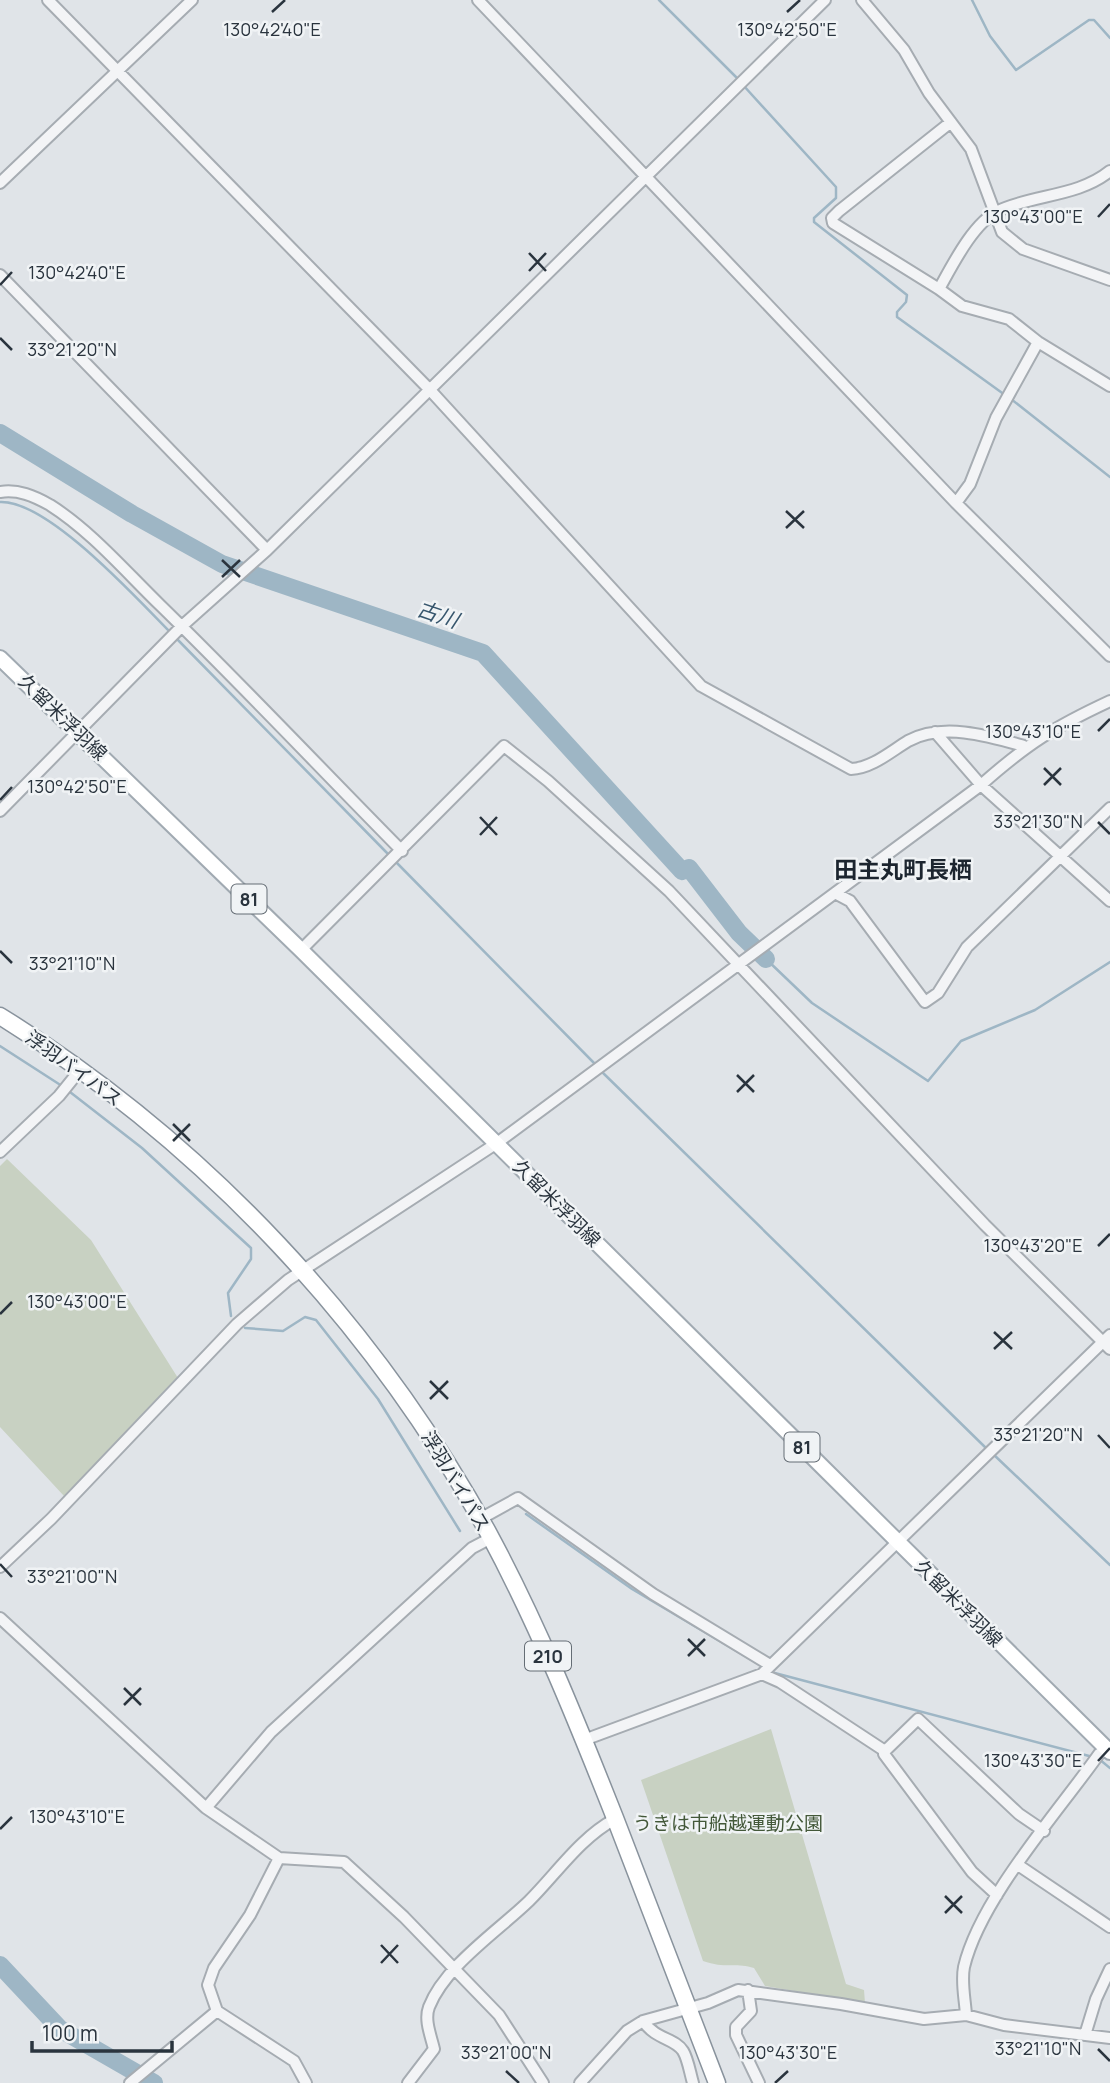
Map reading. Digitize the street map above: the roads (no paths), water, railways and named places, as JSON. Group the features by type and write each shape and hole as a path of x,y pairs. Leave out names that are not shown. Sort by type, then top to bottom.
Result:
{"highway":[{"name":"浮羽バイパス","path":"0,1016 80,1070 201,1169 302,1271 368,1348 413,1411 491,1538 536,1628 584,1740 717,2083"}],"main road":[{"name":"久留米浮羽線","path":"0,658 497,1143 898,1542 1104,1752"}],"street":[{"path":"48,0 430,390 701,686 851,769 863,769 912,739 935,732 989,736 1024,746"},
{"path":"0,183 192,0"},
{"path":"478,0 956,503 1110,656"},
{"path":"0,811 181,626 267,550 825,0"},
{"path":"862,0 904,50 929,93 971,149 1002,232 1012,243 1110,280"},
{"path":"951,122 832,218 833,223 962,306 1009,318 1038,342 1110,386"},
{"path":"939,289 965,244 995,212 1082,187 1110,171"},
{"path":"0,275 267,550"},
{"path":"956,503 970,484 996,418 1038,342"},
{"path":"0,492 13,490 51,506 89,536 402,851"},
{"path":"0,1567 51,1519 237,1324 302,1271 497,1143 981,785 1024,746 1060,724 1110,701"},
{"path":"935,732 981,785 1110,901"},
{"path":"301,950 504,746 548,781 669,891 985,1226 1108,1342 766,1669 584,1740"},
{"path":"835,893 850,901 925,1002 938,993 967,947 1110,808"},
{"path":"0,1152 59,1096 80,1070"},
{"path":"480,1519 518,1498 653,1594 766,1669 780,1682 885,1751 884,1754 972,1872 998,1895"},
{"path":"205,1808 271,1732 472,1548 491,1538"},
{"path":"0,1618 205,1808 279,1858 344,1862 404,1917 453,1971 499,2015 543,2083"},
{"path":"885,1751 918,1719 1019,1814 1044,1831"},
{"path":"966,2015 964,1968 970,1947 998,1895 1018,1865 1104,1752"},
{"path":"408,2083 434,2049 428,2022 429,2007 453,1971 530,1900 593,1834 615,1819"},
{"path":"279,1858 250,1915 214,1968 208,1985 217,2011 294,2060 306,2083"},
{"path":"1018,1865 1110,1927"},
{"path":"1085,2035 1096,1999 1110,1969"},
{"path":"580,2083 627,2031 643,2021 738,1990 923,2019 966,2015 1004,2025 1110,2038"},
{"path":"748,1990 751,2011 736,2027 736,2035 759,2083"},
{"path":"131,2082 217,2011"},
{"path":"643,2021 651,2033 677,2045 683,2052 693,2083"}],"waterway":[{"path":"659,0 739,80"},
{"path":"972,0 990,36 1016,70 1089,20 1094,20 1110,38"},
{"path":"743,85 836,187 836,198 814,218 814,222 907,295 897,317 1005,395"},
{"path":"1011,399 1110,477"},
{"name":"古川","path":"0,433 132,514 222,564 483,653 682,871 689,868 739,933 766,959"},
{"path":"0,502 20,506 66,534 115,576 171,633"},
{"path":"176,638 389,855"},
{"path":"394,860 596,1065"},
{"path":"766,959 812,1003 928,1081 961,1041 1035,1010 1110,962"},
{"path":"0,1046 62,1086"},
{"path":"600,1070 988,1450"},
{"path":"70,1092 142,1148 251,1248 251,1259 228,1293 231,1316"},
{"path":"245,1328 283,1331 305,1317 316,1320 378,1399 460,1531"},
{"path":"993,1454 1110,1565"},
{"path":"526,1514 632,1589 765,1668"},
{"path":"771,1672 1093,1757"},
{"path":"1099,1759 1110,1768"},
{"path":"0,1965 60,2029 154,2083"}],"district":[{"name":"田主丸町長栖","path":"903,869"}],"park label":[{"name":"うきは市船越運動公園","path":"728,1823"}]}
